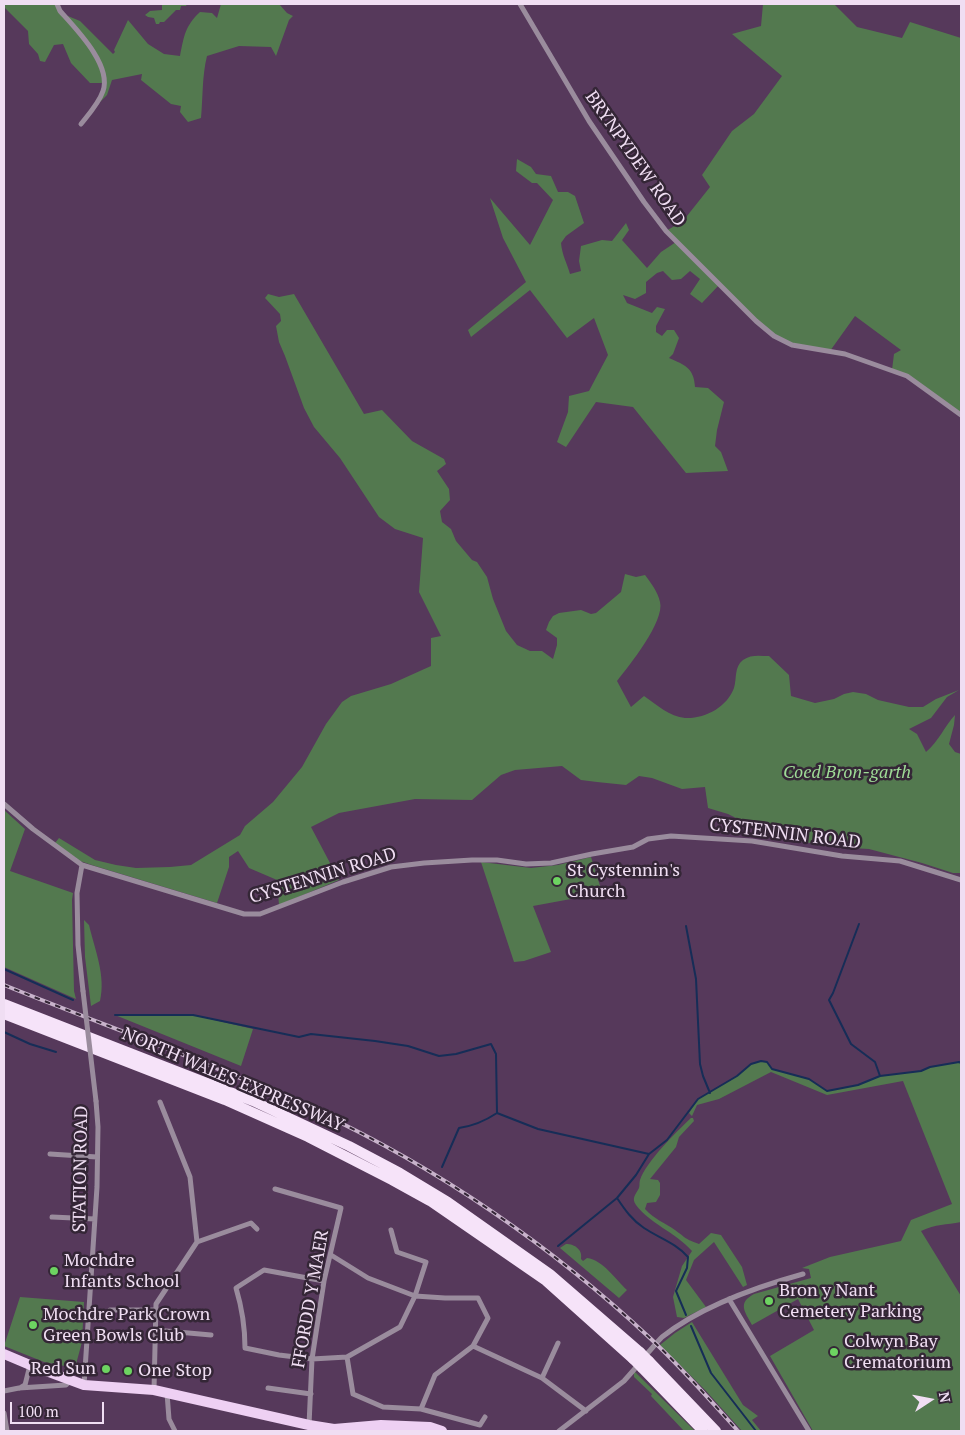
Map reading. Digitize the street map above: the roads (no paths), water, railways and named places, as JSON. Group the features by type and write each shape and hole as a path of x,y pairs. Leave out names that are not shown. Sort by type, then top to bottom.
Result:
{"highway":[{"name":"NORTH WALES EXPRESSWAY","path":"4,1004 252,1101 349,1146 400,1173 448,1202 550,1274 716,1431"},
{"name":"NORTH WALES EXPRESSWAY","path":"4,1014 225,1100 308,1137 392,1180 430,1201 546,1281 636,1355"},
{"name":"NORTH WALES EXPRESSWAY","path":"645,1364 703,1431"}],"main road":[{"path":"4,1354 30,1366 84,1385 154,1390 309,1425 334,1429 381,1425 430,1427 442,1431"}],"street":[{"path":"57,4 60,11 102,66 105,78 103,91 81,124"},
{"name":"BRYNPYDEW ROAD","path":"520,4 589,121 644,202 666,231 756,321 774,336 792,345 845,354 907,376 961,415"},
{"name":"CYSTENNIN ROAD","path":"4,804 33,829 82,865 236,912 252,914 260,914 343,882 391,867 472,860 497,860 535,865 633,847 648,840 671,836 752,840 842,856 900,861 961,880"},
{"name":"STATION ROAD","path":"82,865 77,893 78,945 98,1127 97,1187 84,1385"},
{"path":"160,1102 190,1177 197,1242"},
{"path":"50,1154 97,1157"},
{"name":"FFORDD Y MAER","path":"276,1189 341,1208 324,1281 312,1359 309,1425"},
{"path":"52,1217 95,1219"},
{"path":"154,1390 156,1304 197,1242 251,1223 257,1229"},
{"path":"324,1281 264,1270 236,1288 245,1326 245,1348 279,1356 312,1359 346,1357 400,1327 415,1296 426,1262 397,1252 391,1230"},
{"path":"331,1255 368,1278 415,1296 478,1298 488,1318 473,1346 435,1375 421,1409"},
{"path":"560,1431 624,1381 662,1338 694,1317 729,1299 762,1286 803,1274"},
{"path":"729,1299 809,1431"},
{"path":"110,1310 156,1310"},
{"path":"155,1330 211,1335"},
{"path":"542,1378 558,1343"},
{"path":"473,1346 542,1378 586,1411"},
{"path":"346,1357 353,1394 383,1407 421,1409 480,1425 485,1418"},
{"path":"20,1388 25,1385 30,1366"},
{"path":"4,1391 66,1385 70,1381"},
{"path":"268,1388 311,1394"},
{"path":"167,1393 169,1419 175,1431"},
{"path":"4,1413 7,1431"}],"waterway":[{"path":"859,924 829,1000 851,1044 875,1062 880,1076"},
{"path":"686,926 696,979 700,1064 710,1093"},
{"path":"4,969 73,1000"},
{"path":"115,1015 193,1015 299,1037 311,1034 408,1046 439,1056 456,1054 491,1044 496,1054 497,1113 538,1129 649,1154"},
{"path":"4,1032 30,1044 56,1052"},
{"path":"686,1315 676,1291 687,1268 688,1257 673,1244 640,1225 617,1198 636,1175 649,1154 667,1140 698,1099 737,1076 751,1064 761,1061 767,1062 772,1069 809,1079 827,1091 858,1085 880,1076 921,1071 930,1067 961,1063"},
{"path":"442,1167 459,1128 479,1123 497,1113"},
{"path":"558,1246 617,1198"},
{"path":"691,1326 711,1373 756,1431"}],"railway":[{"path":"4,985 278,1094 361,1133 450,1184 534,1241 613,1305 674,1361 738,1431"}],"place":[{"name":"St Cystennin's Church","path":"557,881"},
{"name":"Mochdre Infants School","path":"54,1271"},
{"name":"Bron y Nant Cemetery Parking","path":"769,1301"},
{"name":"Mochdre Park Crown Green Bowls Club","path":"33,1325"},
{"name":"Colwyn Bay Crematorium","path":"834,1352"},
{"name":"Red Sun","path":"106,1369"},
{"name":"One Stop","path":"128,1371"}],"park label":[{"name":"Coed Bron-garth","path":"847,773"}]}
